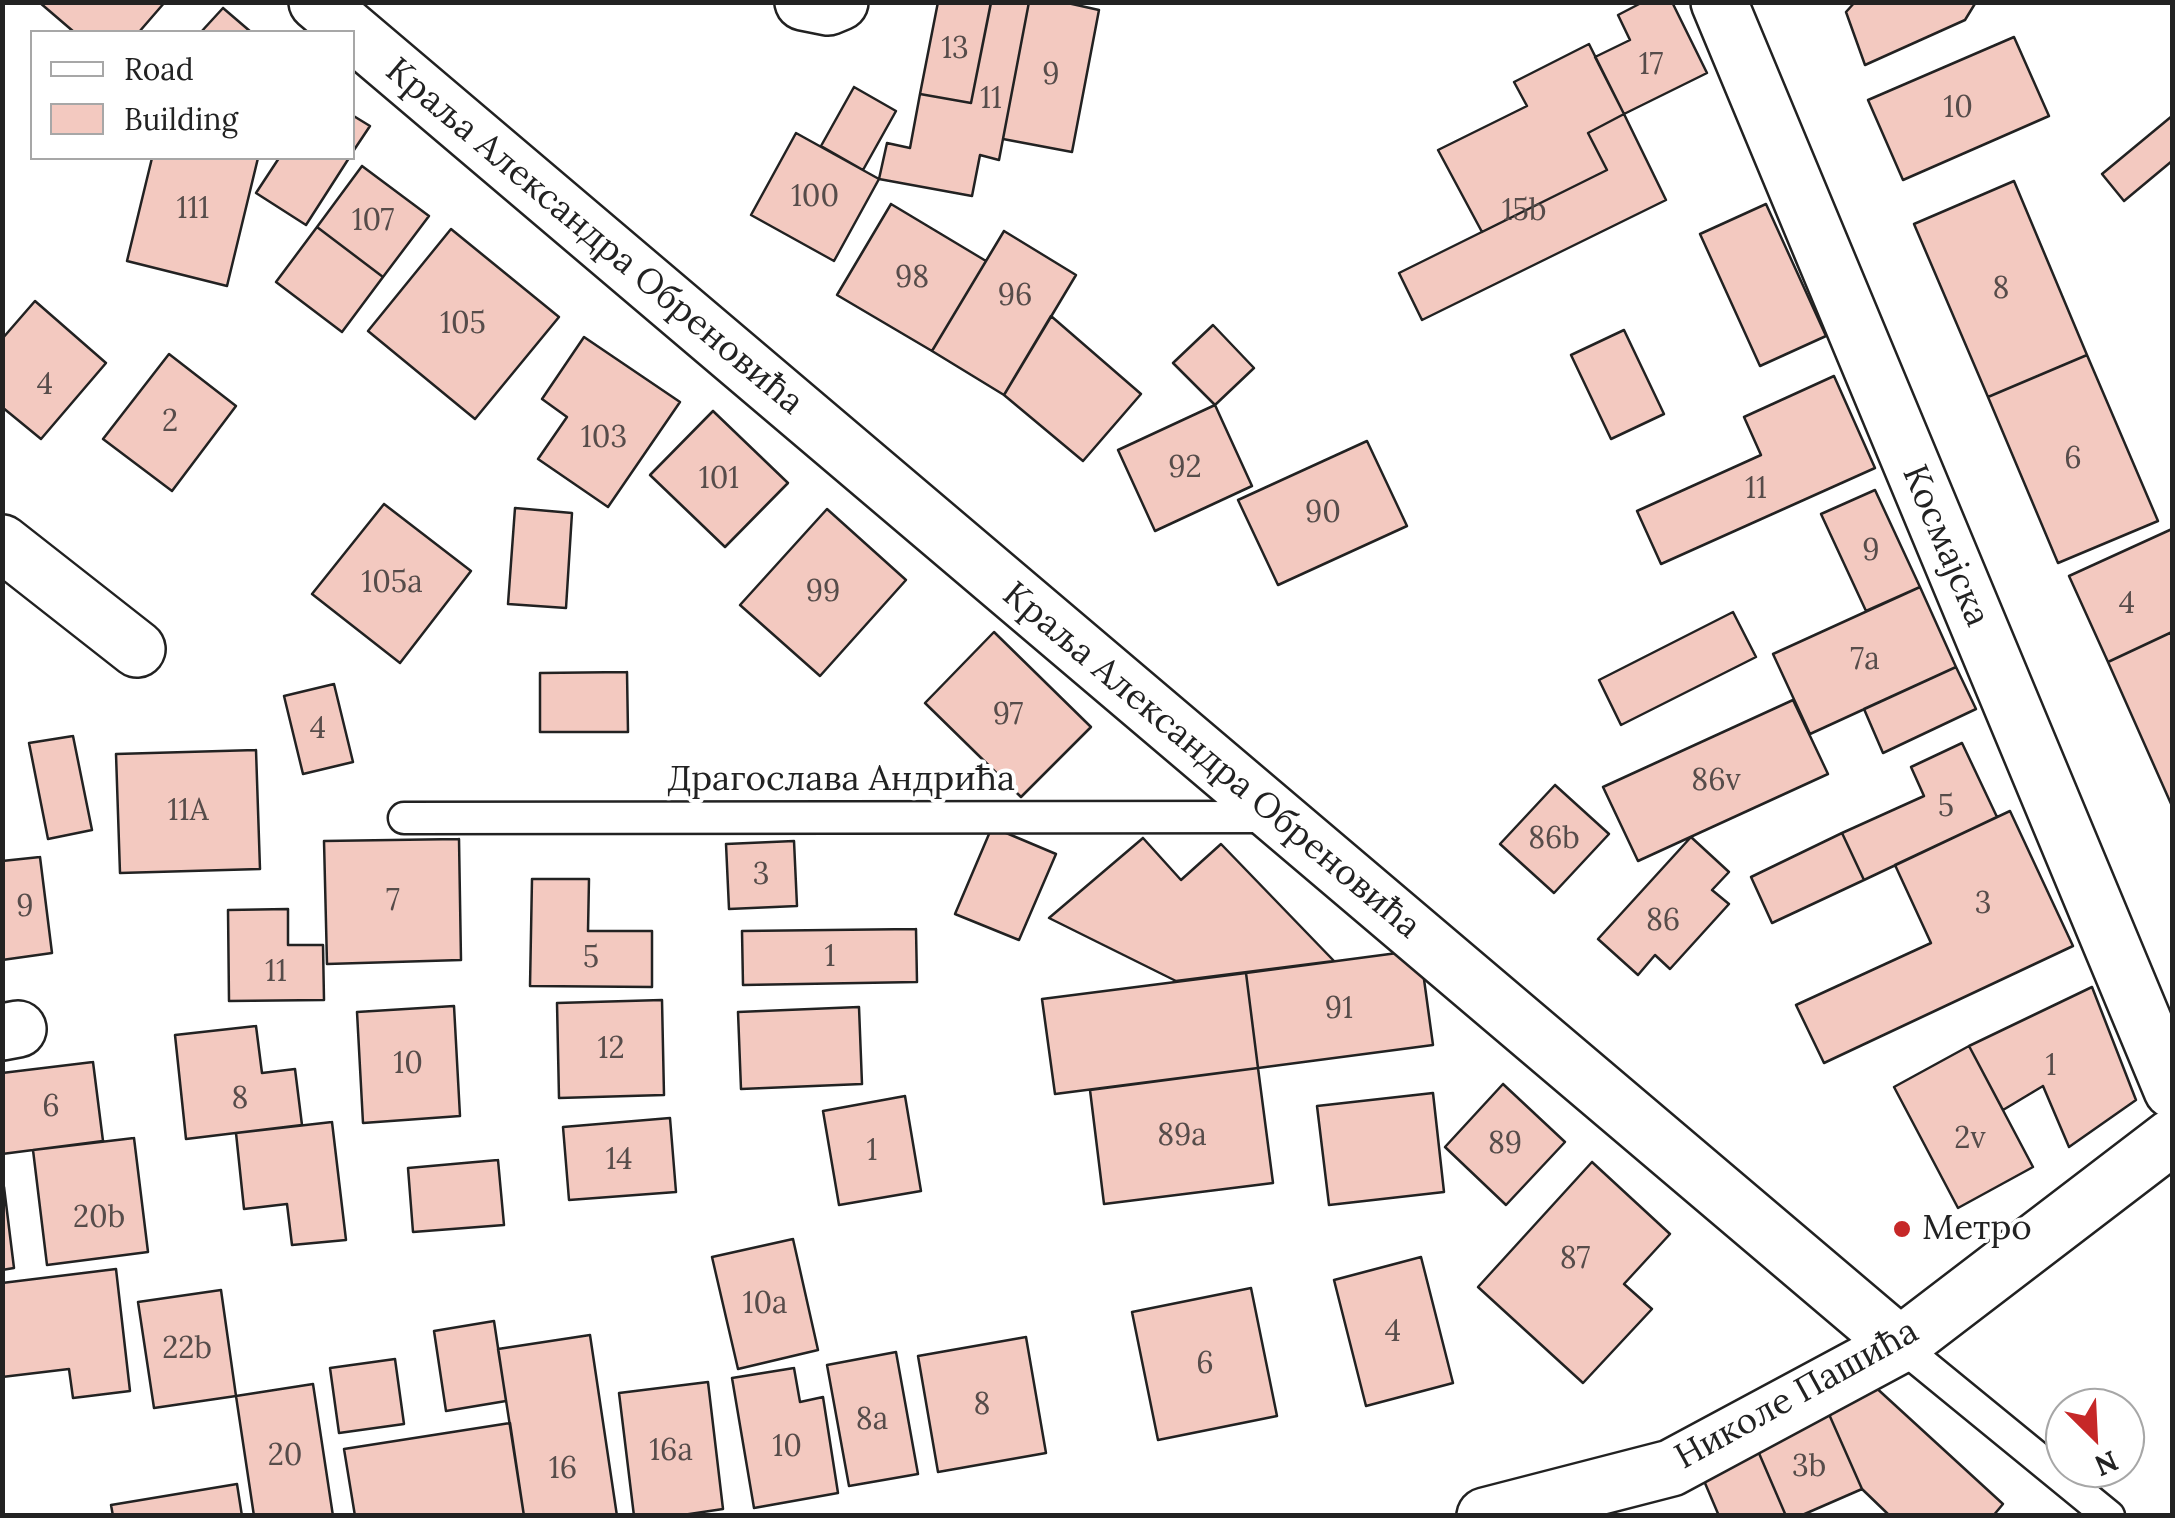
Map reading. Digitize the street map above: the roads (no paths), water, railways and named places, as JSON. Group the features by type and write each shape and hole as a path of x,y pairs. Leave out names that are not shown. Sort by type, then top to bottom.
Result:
{"street":[{"name":"Краља Александра Обреновића","path":"318,2 351,30"},
{"path":"802,2 828,6 840,2"},
{"name":"Космајска","path":"1719,2 2172,1090"},
{"name":"Краља Александра Обреновића","path":"355,33 1900,1345"},
{"path":"2,542 136,649"},
{"name":"Николе Пашића","path":"1485,1516 1671,1468 1900,1345 2172,1137"}],"lane":[{"name":"Драгослава Андрића","path":"404,818 1278,817"},
{"name":"Краља Александра Обреновића","path":"1900,1345 2109,1516"}],"place":[{"name":"Метро","path":"1902,1229"}]}
